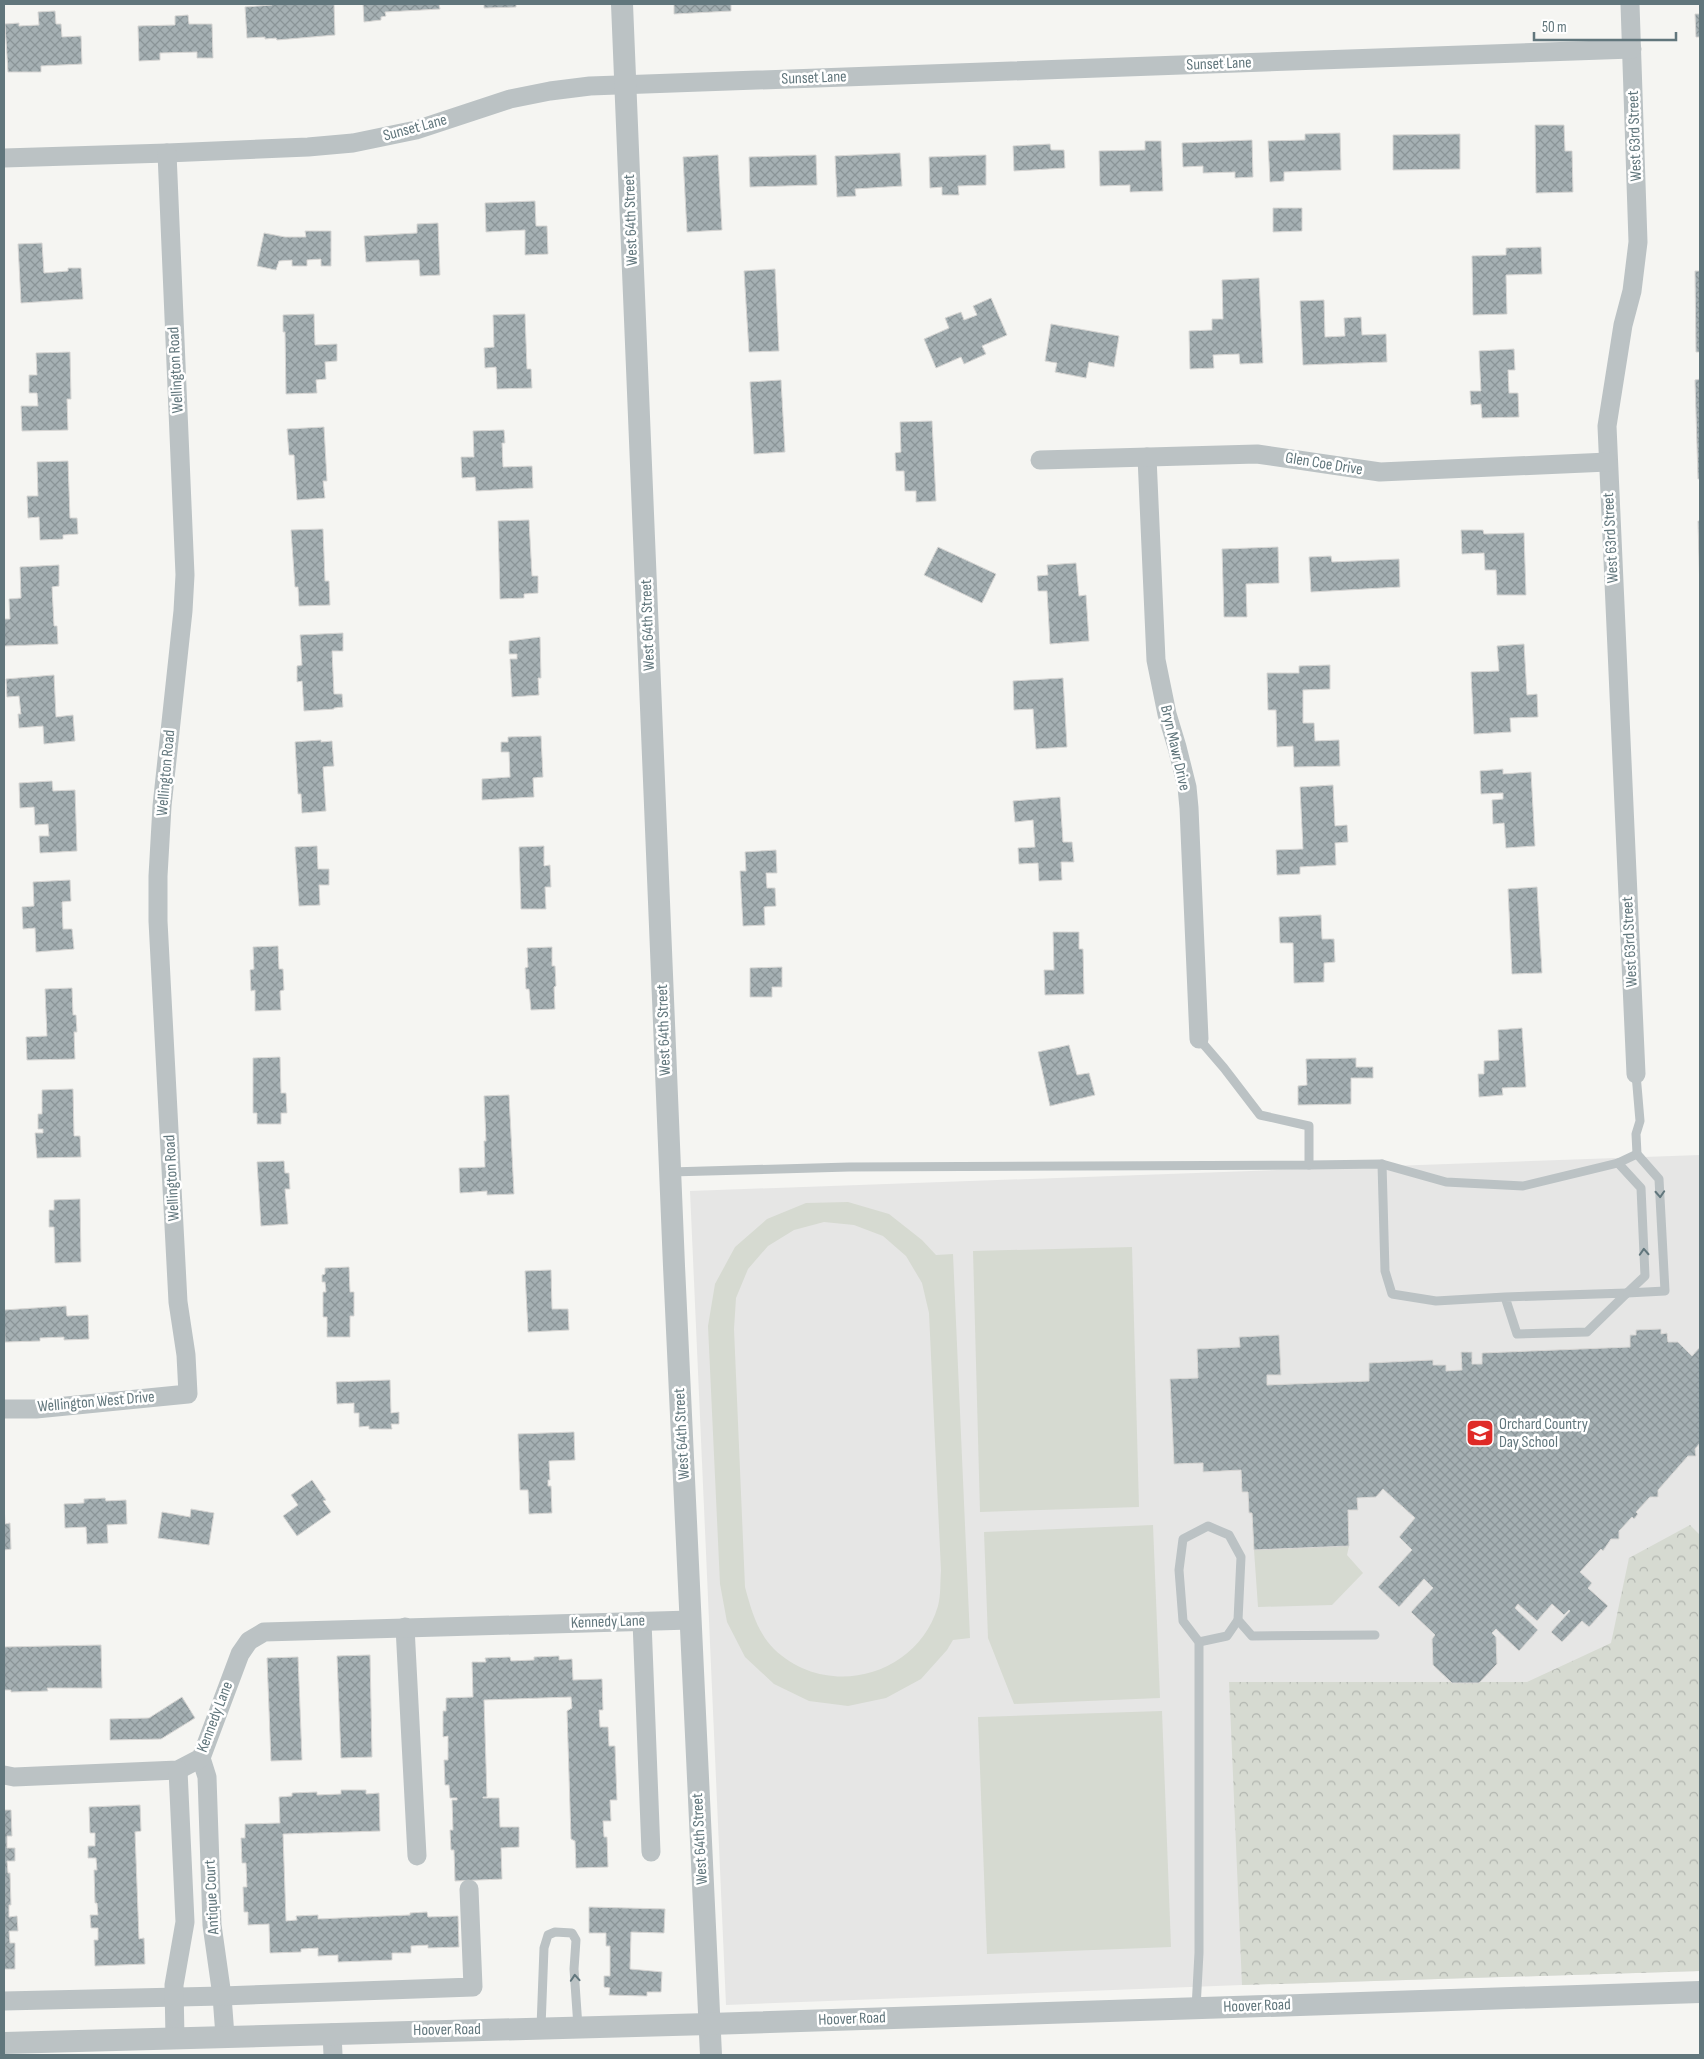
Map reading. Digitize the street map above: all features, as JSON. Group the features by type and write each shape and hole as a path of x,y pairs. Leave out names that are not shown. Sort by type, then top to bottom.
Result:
{"street":[{"name":"West 64th Street","path":"622,4 670,1172 711,2055"},
{"name":"West 63rd Street","path":"1630,4 1638,242 1632,291 1623,324 1607,426 1636,1074"},
{"name":"Sunset Lane","path":"4,158 308,147 353,143 416,130 527,95 581,87 1632,49"},
{"name":"Wellington Road","path":"167,153 185,575 183,611 162,806 158,921 178,1302 186,1355 188,1394"},
{"name":"Glen Coe Drive","path":"1040,460 1257,454 1380,472 1608,462"},
{"name":"Bryn Mawr Drive","path":"1147,457 1156,660 1167,714 1187,787 1189,808 1199,1039"},
{"name":"Wellington West Drive","path":"4,1409 36,1408 188,1394"},
{"name":"Kennedy Lane","path":"4,1775 14,1777 178,1770 201,1758 240,1654 249,1641 264,1632 690,1620"},
{"path":"642,1621 651,1852"},
{"path":"406,1627 417,1856"},
{"name":"Antique Court","path":"201,1758 207,1777 212,1925 222,1996 225,2036"},
{"name":"Antique Court","path":"175,2038 174,1986 185,1922 178,1770"},
{"path":"4,2001 222,1996 473,1987 469,1889"},
{"path":"1700,1992 1700,2004"},
{"name":"Hoover Road","path":"4,2043 709,2024 1700,1992"},
{"path":"332,2033 333,2055"}],"lane":[{"path":"1199,1039 1260,1115 1309,1126 1309,1165"},
{"path":"1382,1164 1385,1271 1392,1294 1436,1301 1665,1291 1659,1179 1637,1154 1636,1134 1640,1121 1636,1074"},
{"path":"670,1172 859,1167 1382,1164 1446,1182 1524,1186 1618,1163 1637,1154"},
{"path":"1505,1297 1517,1334 1587,1332 1645,1276 1641,1188 1618,1163"},
{"path":"1196,2008 1199,1953 1199,1642 1183,1622 1179,1570 1183,1538 1208,1526 1229,1535 1241,1557 1238,1620 1227,1636 1199,1642"},
{"path":"1238,1620 1252,1636 1375,1634"},
{"path":"541,2028 544,1948 548,1935 555,1932 572,1933 576,1940 574,1969 578,2027"}],"shaded area":[{"path":"1700,1155 1700,1971 1242,1985 726,2005 690,1191"}],"green space":[{"path":"848,1202 889,1214 922,1240 936,1255 953,1254 970,1638 953,1640 947,1650 921,1679 886,1698 848,1706 809,1701 774,1684 745,1657 727,1622 720,1584 708,1326 715,1284 735,1247 767,1219 806,1203","holes":["824,1222 854,1225 883,1236 906,1256 922,1283 929,1313 941,1571 938,1606 927,1630 911,1650 891,1664 868,1673 844,1677 819,1674 795,1665 774,1649 763,1635 755,1620 745,1587 734,1329 736,1298 748,1269 768,1246 794,1230"]},
{"path":"1132,1247 1139,1507 980,1512 973,1251"},
{"path":"1153,1525 1160,1698 1014,1704 988,1638 984,1532"},
{"path":"1690,1525 1700,1535 1700,1971 1242,1985 1229,1682 1527,1682 1611,1643 1629,1558"},
{"path":"1349,1546 1347,1555 1363,1573 1332,1605 1258,1607 1254,1550"},
{"path":"1162,1711 1171,1947 987,1954 978,1717"}],"building":[{"path":"272,4 334,4 335,35 277,40 276,38 265,39 265,37 247,38 245,7"},
{"path":"363,4 439,4 440,9 385,12 386,16 381,17 381,20 364,22"},
{"path":"484,4 516,4 516,7 484,8"},
{"path":"674,4 731,4 731,11 674,14"},
{"path":"55,11 56,24 61,24 62,37 81,36 82,64 41,66 41,72 8,72 5,24 19,23 19,26 39,25 38,12"},
{"path":"1695,14 1700,14 1700,37 1696,37"},
{"path":"188,15 189,24 212,24 213,58 197,58 197,52 160,53 160,60 139,61 138,26 175,25 175,16"},
{"path":"1535,125 1564,125 1565,151 1572,151 1573,192 1536,193"},
{"path":"1340,133 1341,170 1284,172 1284,181 1270,182 1268,141 1305,140 1305,134"},
{"path":"1460,134 1460,169 1393,170 1393,135"},
{"path":"1252,140 1253,177 1235,178 1235,172 1203,173 1203,166 1183,167 1182,143"},
{"path":"1145,141 1161,141 1163,191 1130,192 1130,185 1100,186 1099,151 1145,150"},
{"path":"1050,144 1051,150 1064,150 1065,168 1014,171 1013,146"},
{"path":"900,153 902,186 855,189 856,196 837,197 835,156"},
{"path":"718,155 722,230 687,232 683,157"},
{"path":"816,155 817,185 750,187 749,157"},
{"path":"986,155 986,185 958,186 959,195 942,195 942,187 930,188 929,157"},
{"path":"535,201 536,226 547,226 548,254 525,255 525,230 486,232 485,203"},
{"path":"1273,208 1302,208 1302,231 1273,232"},
{"path":"438,223 440,275 420,276 419,260 366,262 364,236 417,233 417,224"},
{"path":"305,231 331,231 331,266 321,266 321,259 307,260 307,266 292,266 292,260 279,261 276,270 257,266 264,233 285,237 306,237"},
{"path":"42,243 44,273 68,271 68,268 81,268 83,299 21,303 18,244"},
{"path":"1541,247 1542,274 1506,275 1507,314 1473,315 1472,256 1506,255 1506,248"},
{"path":"775,269 779,351 749,352 744,271"},
{"path":"1695,271 1700,271 1700,352 1696,352"},
{"path":"1259,278 1263,363 1240,364 1239,354 1213,355 1214,368 1190,369 1189,331 1212,330 1212,319 1223,319 1222,280"},
{"path":"991,298 1007,335 982,346 986,354 964,364 961,357 936,368 924,339 949,328 945,318 961,312 964,320 977,315 973,306"},
{"path":"1324,300 1325,337 1345,336 1344,318 1361,317 1362,335 1386,334 1387,362 1303,365 1300,301"},
{"path":"314,314 315,345 337,344 337,361 325,362 326,379 316,380 317,393 286,394 283,315"},
{"path":"525,314 527,369 531,369 532,388 497,389 496,367 485,368 484,348 494,347 493,315"},
{"path":"1051,324 1119,336 1114,367 1089,362 1086,378 1055,372 1057,363 1045,361"},
{"path":"1514,349 1515,370 1508,370 1509,393 1518,393 1519,417 1482,418 1481,404 1471,405 1470,391 1481,391 1479,351"},
{"path":"70,352 71,399 67,399 68,430 22,431 21,406 38,406 37,393 29,393 29,375 37,375 36,353"},
{"path":"1700,379 1700,479 1698,479 1695,380"},
{"path":"781,380 785,452 754,454 750,382"},
{"path":"932,421 936,501 916,502 916,491 905,491 904,471 896,471 895,453 901,452 900,422"},
{"path":"324,427 327,481 323,481 325,498 297,500 294,455 289,455 287,429"},
{"path":"504,430 505,443 502,443 503,467 532,466 533,488 476,491 475,477 462,478 461,457 474,457 473,431"},
{"path":"68,461 70,518 77,518 78,534 63,535 63,539 40,540 39,517 28,518 27,496 38,496 37,462"},
{"path":"529,520 532,576 538,576 538,593 524,594 524,598 500,599 498,521"},
{"path":"1698,521 1700,521 1700,592"},
{"path":"323,529 325,581 329,581 330,605 299,606 298,587 295,587 291,530"},
{"path":"1461,530 1483,530 1484,534 1524,533 1526,595 1497,595 1496,570 1485,570 1484,553 1462,554"},
{"path":"938,547 996,574 982,603 924,575"},
{"path":"1278,547 1279,583 1246,584 1247,617 1224,617 1222,549"},
{"path":"1331,556 1332,562 1399,559 1400,587 1311,592 1309,557"},
{"path":"1076,563 1079,596 1086,595 1089,641 1050,644 1047,591 1038,591 1037,576 1048,575 1047,565"},
{"path":"59,565 59,586 52,587 54,626 57,626 58,644 4,646 4,619 10,619 9,599 21,598 20,567"},
{"path":"343,633 343,651 332,651 334,694 342,694 343,707 304,711 302,681 297,682 297,666 302,665 300,635"},
{"path":"540,637 541,678 538,678 539,695 512,697 510,659 517,659 517,654 509,654 509,641"},
{"path":"1524,644 1527,695 1537,694 1538,717 1510,718 1511,732 1474,734 1471,672 1499,671 1497,646"},
{"path":"1330,665 1330,689 1303,690 1303,723 1314,723 1315,741 1339,740 1340,766 1294,767 1293,746 1277,747 1276,710 1268,710 1267,673 1299,673 1299,666"},
{"path":"54,675 56,717 73,715 75,741 44,744 43,726 19,728 18,714 21,714 19,696 7,697 6,679"},
{"path":"1063,678 1067,747 1036,749 1033,709 1014,710 1013,681"},
{"path":"541,736 543,777 533,778 534,797 482,800 482,779 510,777 509,752 501,752 501,742 508,742 508,737"},
{"path":"321,740 321,742 332,741 334,766 323,767 326,811 302,813 301,794 298,794 295,742"},
{"path":"1503,769 1503,774 1531,772 1535,846 1506,848 1504,823 1493,824 1492,800 1503,799 1503,793 1481,794 1480,771"},
{"path":"52,781 53,791 75,790 77,851 40,853 39,836 49,836 48,824 35,825 34,807 20,808 19,783"},
{"path":"1333,785 1335,826 1347,825 1348,842 1335,843 1336,865 1300,867 1300,874 1277,875 1276,850 1303,849 1300,787"},
{"path":"1060,797 1063,842 1072,842 1074,862 1061,862 1062,880 1039,881 1038,863 1019,864 1018,848 1035,847 1033,820 1015,822 1013,801"},
{"path":"317,846 318,869 329,869 329,885 319,885 320,905 299,906 295,847"},
{"path":"544,846 544,866 550,865 551,887 545,887 546,909 521,909 519,847"},
{"path":"776,850 777,873 766,873 767,888 775,888 776,906 764,907 765,925 743,926 740,871 746,871 745,852"},
{"path":"70,880 71,901 62,902 63,929 72,929 74,949 36,952 35,928 23,929 22,907 34,906 33,882"},
{"path":"1537,887 1542,973 1512,974 1508,889"},
{"path":"1321,915 1322,939 1334,939 1335,962 1324,963 1324,982 1294,983 1293,943 1280,943 1279,917"},
{"path":"1053,932 1079,932 1079,949 1083,949 1084,994 1045,995 1044,970 1054,970"},
{"path":"278,946 279,969 283,969 284,990 280,991 281,1010 255,1011 255,990 251,991 250,970 254,969 253,947"},
{"path":"552,947 552,966 555,966 556,986 554,987 555,1009 531,1010 529,989 526,989 525,968 528,967 527,948"},
{"path":"782,967 782,987 772,987 772,997 750,997 750,968"},
{"path":"72,988 73,1015 76,1015 77,1032 74,1032 75,1059 27,1060 26,1037 47,1036 45,989"},
{"path":"1522,1028 1526,1087 1502,1088 1503,1095 1479,1097 1478,1074 1484,1074 1484,1061 1499,1060 1498,1030"},
{"path":"1069,1045 1077,1075 1089,1073 1095,1095 1050,1106 1038,1052"},
{"path":"280,1057 281,1093 286,1093 287,1113 281,1113 281,1124 257,1124 257,1113 253,1113 253,1058"},
{"path":"1356,1058 1356,1067 1373,1067 1373,1078 1351,1078 1351,1104 1298,1105 1298,1086 1307,1085 1306,1059"},
{"path":"73,1089 74,1136 80,1136 81,1157 37,1158 35,1133 43,1133 43,1129 38,1129 38,1114 42,1114 42,1090"},
{"path":"509,1095 514,1194 487,1195 487,1191 460,1193 459,1168 485,1167 484,1096"},
{"path":"284,1161 285,1173 289,1173 290,1189 285,1189 288,1224 261,1226 257,1162"},
{"path":"80,1199 81,1262 55,1263 54,1227 49,1227 49,1210 54,1210 54,1200"},
{"path":"349,1267 350,1292 354,1292 354,1316 350,1316 350,1337 327,1337 327,1317 323,1317 323,1292 326,1292 325,1282 322,1282 322,1275 325,1274 325,1268"},
{"path":"551,1270 552,1309 568,1309 569,1330 528,1332 525,1271"},
{"path":"66,1306 67,1316 88,1315 89,1339 64,1340 64,1337 40,1338 40,1341 5,1342 4,1310"},
{"path":"1661,1329 1661,1334 1667,1333 1668,1342 1678,1342 1692,1356 1700,1347 1700,1443 1695,1449 1696,1456 1688,1456 1658,1490 1658,1497 1650,1497 1636,1512 1638,1514 1634,1519 1632,1517 1619,1531 1619,1539 1611,1539 1603,1551 1601,1549 1580,1572 1592,1583 1588,1588 1608,1606 1589,1627 1582,1621 1562,1642 1551,1632 1569,1610 1564,1615 1552,1604 1537,1621 1518,1604 1515,1608 1538,1630 1519,1651 1496,1629 1492,1633 1496,1637 1497,1664 1479,1683 1452,1683 1433,1665 1432,1639 1435,1635 1411,1612 1433,1588 1424,1579 1399,1607 1378,1587 1412,1550 1399,1537 1415,1518 1383,1489 1376,1497 1357,1498 1358,1510 1348,1510 1349,1546 1254,1550 1252,1513 1249,1513 1248,1492 1242,1492 1241,1470 1203,1472 1203,1463 1174,1464 1170,1379 1198,1378 1197,1349 1240,1347 1239,1337 1279,1335 1281,1375 1267,1375 1267,1385 1369,1381 1369,1363 1433,1360 1433,1365 1446,1365 1446,1371 1462,1370 1461,1352 1472,1352 1472,1364 1482,1364 1482,1353 1630,1347 1630,1335 1636,1335 1636,1330"},
{"path":"390,1380 391,1413 399,1412 399,1424 391,1424 392,1429 369,1429 369,1426 359,1427 359,1413 354,1413 354,1403 337,1404 336,1382"},
{"path":"574,1432 575,1460 549,1461 550,1480 548,1480 548,1486 551,1486 552,1513 529,1514 528,1490 520,1490 518,1434"},
{"path":"312,1480 326,1500 323,1501 331,1512 297,1536 283,1516 298,1505 291,1495"},
{"path":"105,1498 106,1501 126,1500 127,1524 107,1525 108,1543 87,1544 86,1527 65,1528 64,1504 84,1503 84,1499"},
{"path":"4,1504 5,1524 10,1523 11,1549 4,1550"},
{"path":"191,1509 214,1513 209,1545 158,1538 162,1512 190,1517"},
{"path":"101,1645 102,1688 47,1688 48,1691 11,1692 11,1690 4,1690 4,1647"},
{"path":"370,1655 372,1757 341,1758 337,1656"},
{"path":"559,1656 559,1660 572,1659 573,1680 602,1679 603,1710 599,1710 600,1727 608,1727 609,1746 615,1746 617,1800 610,1800 611,1821 603,1821 604,1837 607,1837 608,1867 576,1868 575,1841 571,1839 567,1711 572,1708 571,1697 484,1700 487,1797 483,1798 499,1798 500,1827 519,1827 519,1847 501,1848 502,1879 455,1881 454,1850 451,1850 450,1830 453,1830 452,1800 457,1800 457,1798 450,1798 449,1785 445,1785 444,1760 448,1760 448,1736 443,1737 443,1711 446,1711 446,1698 473,1697 472,1662 486,1662 485,1658 510,1657 511,1661 534,1660 534,1657"},
{"path":"298,1657 302,1760 271,1761 267,1658"},
{"path":"182,1697 195,1718 161,1739 110,1740 110,1719 149,1718"},
{"path":"341,1790 366,1790 366,1794 379,1793 380,1831 283,1834 286,1921 297,1920 296,1916 318,1915 318,1919 410,1915 410,1913 427,1912 428,1917 458,1916 459,1947 428,1948 428,1945 411,1946 411,1953 392,1953 392,1960 338,1962 338,1955 318,1956 318,1948 301,1949 301,1952 270,1953 269,1924 248,1925 248,1912 244,1912 243,1887 247,1887 246,1863 242,1863 241,1838 245,1838 245,1824 280,1823 279,1797 292,1796 292,1793 317,1792 317,1795 341,1794"},
{"path":"140,1805 141,1831 135,1832 139,1939 144,1938 145,1964 95,1966 94,1940 98,1940 98,1928 91,1928 90,1915 98,1915 97,1903 95,1903 94,1870 97,1870 96,1858 88,1858 88,1846 95,1846 95,1833 90,1833 89,1807"},
{"path":"4,1810 11,1810 12,1836 7,1836 7,1848 15,1848 15,1861 7,1861 8,1873 10,1873 11,1905 9,1905 9,1917 17,1916 18,1931 9,1931 10,1943 15,1943 15,1969 4,1969"},
{"path":"589,1907 665,1909 664,1933 631,1932 630,1969 662,1972 661,1992 647,1992 647,1996 609,1995 610,1988 604,1987 604,1976 610,1976 610,1946 606,1946 606,1933 589,1933"}],"place":[{"name":"Orchard Country Day School","path":"1480,1433"}]}
